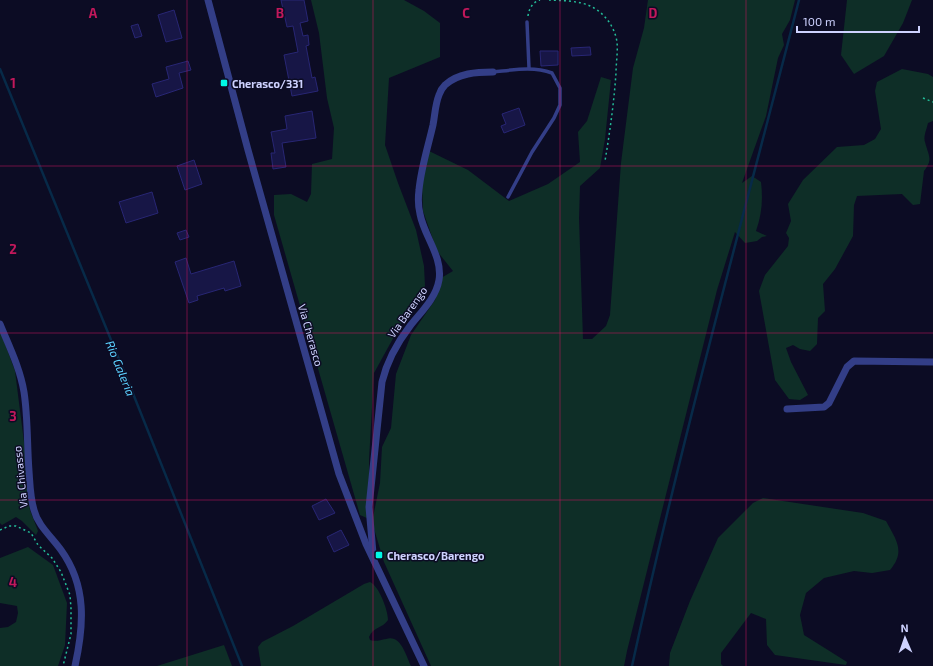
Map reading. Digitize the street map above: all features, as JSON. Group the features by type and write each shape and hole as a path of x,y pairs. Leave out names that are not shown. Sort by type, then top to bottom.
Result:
{"street":[{"name":"Via Cherasco","path":"208,0 249,157 339,474 373,559 424,666"},
{"name":"Via Barengo","path":"373,559 369,507 382,382 385,368 395,348 410,326 428,304 439,282 440,274 437,262 418,208 420,180 437,102 442,89 453,79 472,73 493,72"},
{"name":"Via Chivasso","path":"0,324 18,366 24,392 30,491 34,511 42,526 70,563 77,577 82,609 82,621 75,666"},
{"path":"787,409 824,407 829,403 847,367 854,361 933,362"}],"lane":[{"path":"527,22 529,68"},
{"path":"493,72 529,68 543,70 552,73 560,88 560,105 554,118 532,152 508,197"}],"path":[{"path":"527,22 530,9 540,0"},
{"path":"549,0 585,4 594,8 605,16 617,42 614,102 605,161"},
{"path":"923,98 933,102"},
{"path":"0,530 8,526 16,526 31,533 38,545 52,558 61,572 70,595 71,608 71,634 62,666"}],"green space":[{"path":"311,0 404,0 424,11 440,23 440,57 389,78 385,145 416,230 424,266 425,286 407,313 374,373 369,460 369,519 360,515 274,215 274,195 291,194 307,202 311,194 312,164 332,159 334,128 327,98 319,33"},
{"path":"648,0 795,0 790,20 782,34 784,45 778,58 766,116 742,183 752,176 761,182 762,206 756,231 767,236 762,237 757,241 745,243 735,232 717,290 624,666 431,666 384,562 372,522 380,483 382,447 391,428 396,374 411,335 435,300 441,278 453,271 437,251 423,211 422,186 429,151 468,170 509,201 548,184 580,162 578,132 587,121 601,77 611,80 605,139 600,168 580,186 579,218 583,339 592,339 606,326 610,315 621,163 633,68 644,28"},
{"path":"847,0 912,0 903,23 884,56 854,74 841,55"},
{"path":"902,69 928,74 933,77 933,121 928,123 924,138 929,155 929,164 924,171 920,204 913,205 902,194 857,196 854,205 853,236 835,269 823,284 825,311 818,318 817,344 810,351 800,349 793,345 786,348 791,362 808,395 800,400 789,399 775,380 759,291 765,275 788,246 789,238 786,233 791,221 788,204 803,180 837,147 864,145 875,139 881,129 875,91 877,82"},
{"path":"0,330 15,371 25,450 26,480 30,510 38,531 36,535 16,517 2,525 0,523"},
{"path":"763,498 863,513 886,521 896,540 898,546 898,557 890,570 872,573 854,571 824,578 806,593 800,615 804,635 847,662 846,665 775,655 767,645 766,619 751,613 721,653 721,664 723,666 669,666 670,653 690,601 718,538 753,503"},
{"path":"28,547 53,565 67,603 65,645 58,666 0,666 0,628 8,627 16,622 18,613 17,606 0,603 0,558"},
{"path":"370,582 380,593 388,620 386,623 373,631 369,637 370,640 376,641 391,638 396,640 405,652 411,666 261,666 258,647 262,642"},
{"path":"224,645 232,666 157,666"}],"building":[{"path":"281,0 304,0 308,21 300,23 303,36 308,35 309,45 306,46 312,78 315,77 318,91 292,96 284,55 298,52 293,26 287,27"},
{"path":"174,10 182,38 166,42 158,15"},
{"path":"138,24 142,36 135,38 131,26"},
{"path":"590,47 591,55 572,56 571,48"},
{"path":"540,51 558,51 558,65 541,66"},
{"path":"188,61 191,70 179,73 183,88 156,97 152,84 169,79 166,67"},
{"path":"519,108 525,125 504,133 501,126 506,124 502,114"},
{"path":"312,111 316,138 282,143 286,167 273,169 271,153 275,153 271,132 287,129 285,116"},
{"path":"194,160 202,184 185,190 177,166"},
{"path":"152,192 158,213 126,223 119,202"},
{"path":"186,230 189,237 180,240 177,233"},
{"path":"186,258 191,274 234,261 241,286 225,291 224,288 197,296 198,300 189,303 175,262"},
{"path":"326,499 335,513 319,520 312,506"},
{"path":"341,530 349,545 334,552 327,537"}],"waterway":[{"path":"632,666 691,415 799,0"},
{"name":"Rio Galeria","path":"0,69 134,396 242,666"}],"place":[{"name":"Cherasco/331","path":"224,83"},
{"name":"Cherasco/Barengo","path":"379,555"}]}
